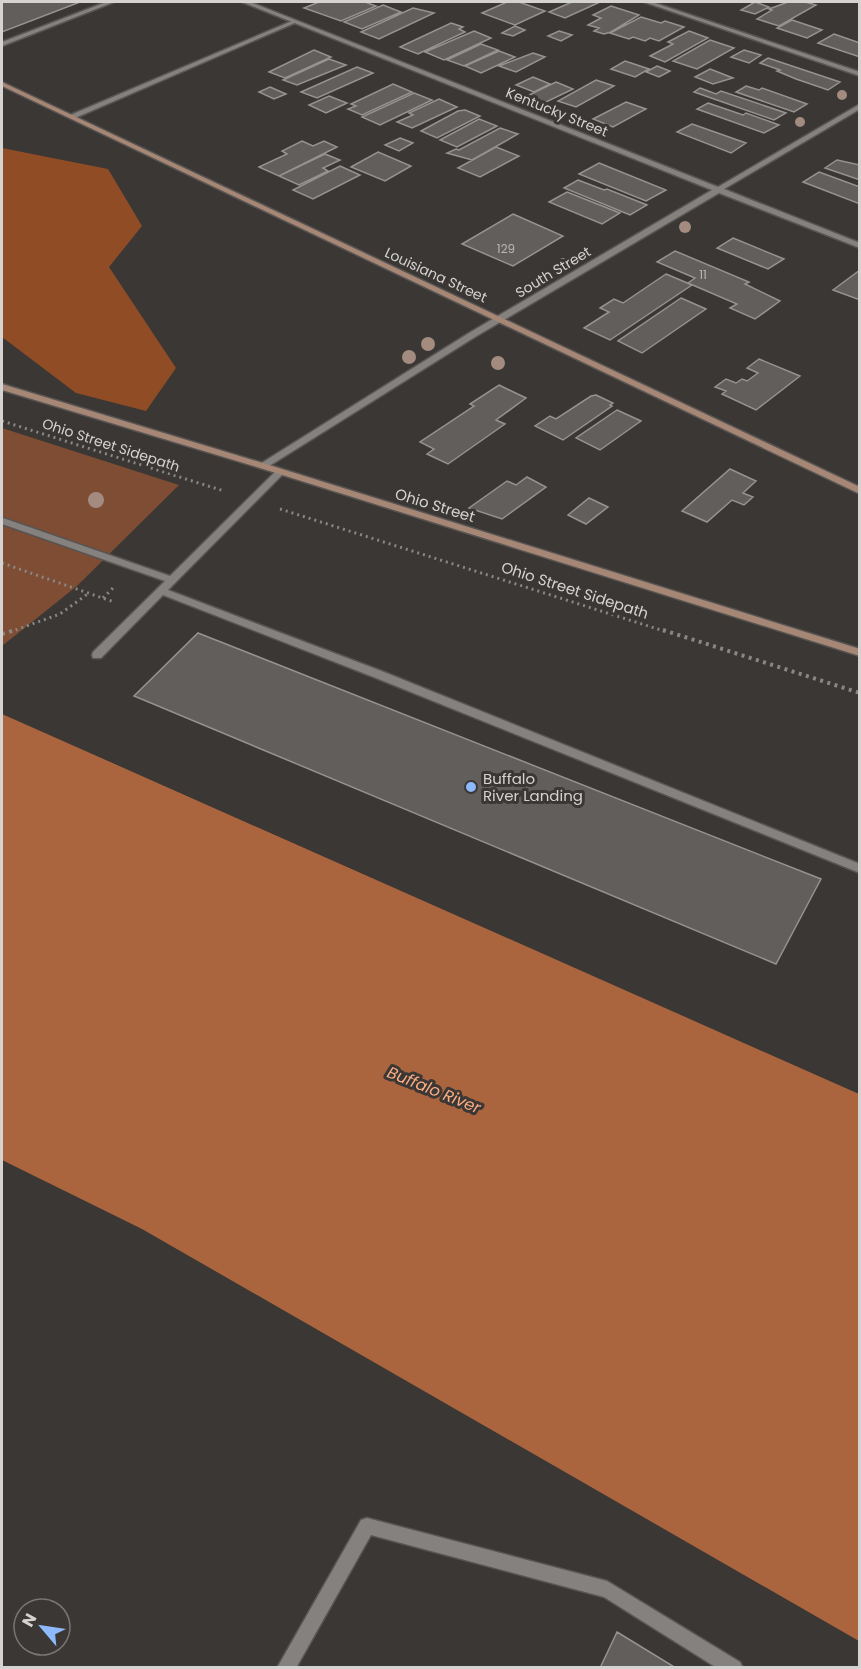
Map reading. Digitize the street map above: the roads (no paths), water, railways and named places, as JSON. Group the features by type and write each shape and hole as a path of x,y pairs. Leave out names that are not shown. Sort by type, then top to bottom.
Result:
{"street":[{"path":"2,44 111,2"},
{"name":"Kentucky Street","path":"246,2 860,246"},
{"path":"647,2 860,74"},
{"path":"72,116 294,22"},
{"name":"Louisiana Street","path":"2,84 860,490"},
{"name":"South Street","path":"263,466 500,320 860,106"},
{"name":"Ohio Street","path":"2,387 280,471 860,653"},
{"path":"97,655 280,471"},
{"path":"2,521 172,580"},
{"path":"161,591 380,675 860,869"},
{"path":"286,1668 367,1526 608,1589 734,1668"}],"water":[{"name":"Buffalo River","path":"2,714 859,1094 859,1641 142,1229 2,1160"}],"place":[{"name":"Buffalo River Landing","path":"471,787"}]}
